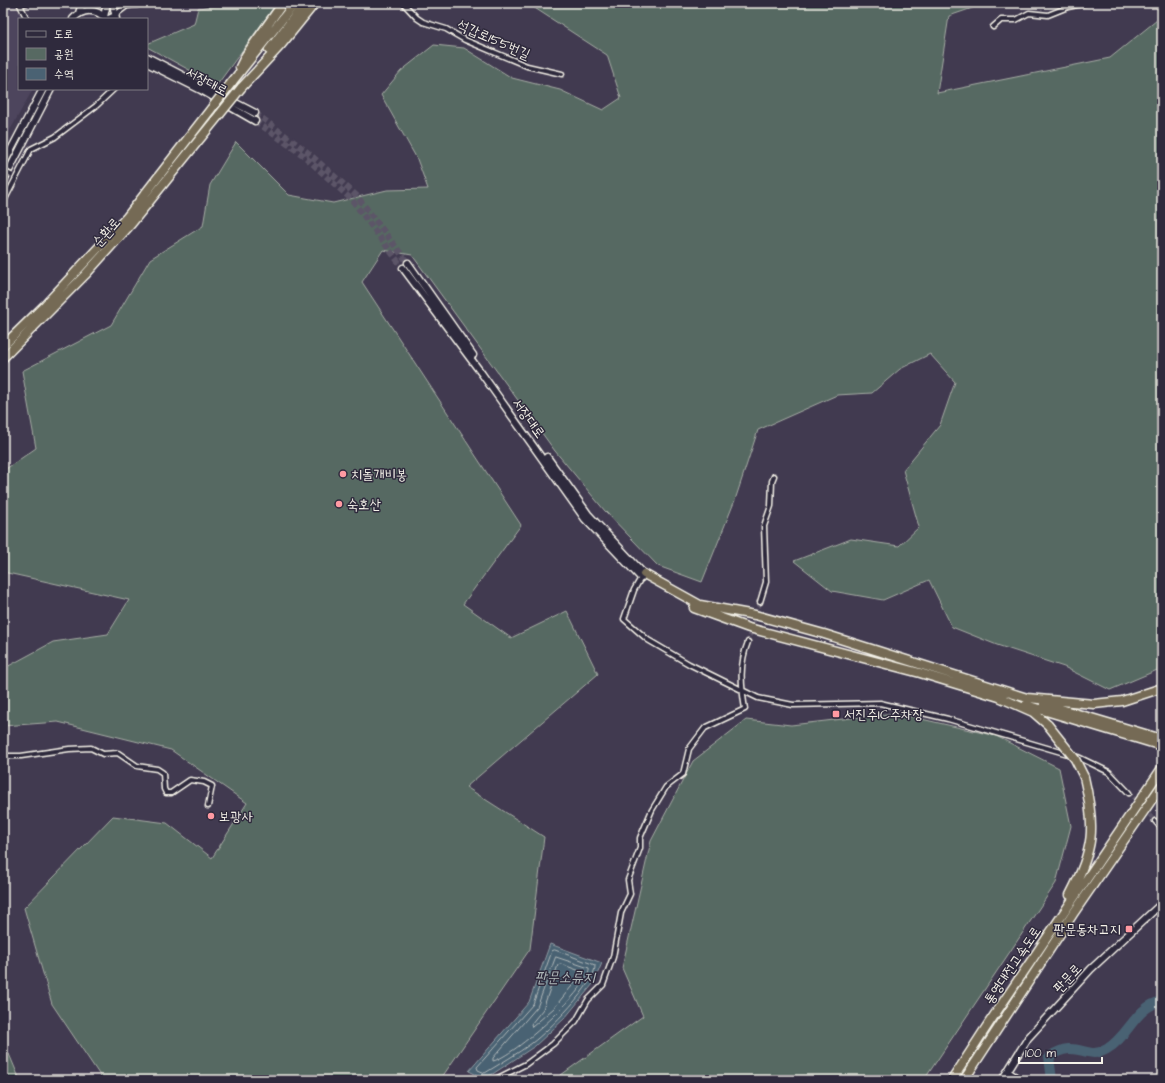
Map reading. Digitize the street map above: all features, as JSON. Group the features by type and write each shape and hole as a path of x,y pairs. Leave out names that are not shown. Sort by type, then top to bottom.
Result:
{"highway":[{"path":"232,82 246,55 283,3"},
{"path":"232,82 295,3"},
{"path":"241,88 305,3"},
{"path":"241,88 281,45 315,3"},
{"name":"순환로","path":"3,346 50,300 127,217 232,82"},
{"name":"순환로","path":"3,358 85,275 131,224 241,88"},
{"path":"642,576 698,610 749,628 906,670 1162,746"},
{"path":"642,576 700,605 755,615 824,634 1162,740"},
{"path":"1027,698 1094,704 1122,701 1162,688"},
{"path":"999,697 1033,712 1048,725 1075,759 1084,777 1091,807 1092,828 1089,849 1084,867 1058,921"},
{"name":"통영대전고속도로","path":"952,1080 1162,768"},
{"name":"통영대전고속도로","path":"964,1080 1073,914 1161,786"}],"street":[{"path":"27,3 20,4 27,18"},
{"path":"74,18 79,13 82,3"},
{"path":"105,18 107,3"},
{"path":"113,3 115,18"},
{"name":"석갑로155번길","path":"403,3 417,18 423,22 446,29 465,40 527,66 562,74"},
{"path":"993,27 1001,20 1016,20 1029,13 1048,15 1068,7 1086,3"},
{"path":"79,13 95,11 105,18 115,18 127,6 137,5"},
{"name":"서장대로","path":"148,61 255,113"},
{"name":"서장대로","path":"148,61 255,121"},
{"path":"3,165 42,90"},
{"path":"3,182 51,90"},
{"path":"45,103 54,90"},
{"path":"3,203 31,149 55,137 96,106 113,90"},
{"path":"3,171 16,178"},
{"name":"서장대로","path":"408,263 588,514 642,576"},
{"name":"서장대로","path":"403,268 487,380 585,519 642,576"},
{"path":"760,602 766,582 764,526 771,506 772,481 774,476"},
{"path":"642,576 634,590 624,619 648,640 689,664 742,691 758,698 793,705 880,703 955,720 1078,757 1109,772 1129,793"},
{"path":"494,1080 526,1064 553,1044 576,1021 588,1000 603,985 613,956 622,913 630,894 628,880 640,848 640,838 652,810 666,787 683,774 689,749 705,728 745,709 742,691 741,667 743,654 748,642"},
{"path":"3,756 21,756 69,749 91,748 103,754 118,753 137,766 157,769 163,773 164,788 166,793 171,793 190,780 204,782 212,786 208,806"},
{"path":"1155,821 1162,829"},
{"name":"판문로","path":"1002,1080 1028,1038 1091,969 1162,903"},
{"path":"1008,1071 1022,1080"}],"shaded area":[{"path":"3,3 12,3 24,18 18,18 18,90 32,90 3,143"}],"green space":[{"path":"238,3 277,3 217,85 148,48 148,44 194,24 198,8"},
{"path":"527,3 987,3 949,16 937,93 1110,58 1162,16 1162,668 1110,690 1064,667 997,645 952,627 929,580 883,600 832,591 794,561 851,539 899,546 919,527 903,470 940,425 955,382 930,354 900,369 872,393 837,395 758,430 735,500 702,582 658,566 605,511 555,451 412,255 383,250 362,282 521,525 463,604 511,638 567,611 598,674 466,787 544,837 530,949 440,1080 103,1080 52,1004 24,908 113,816 167,823 212,858 247,803 171,750 58,722 3,726 3,669 53,642 108,634 129,600 3,572 3,471 36,448 22,371 111,325 150,259 203,226 210,185 236,142 289,195 333,203 387,190 428,189 417,159 381,95 401,71 434,45 464,48 512,78 560,90 603,110 621,98 607,55"},
{"path":"895,713 996,736 1059,768 1071,826 1056,883 924,1080 554,1080 643,1016 622,968 651,841 693,761 746,720 791,725"},
{"path":"3,1052 9,1054 20,1080 3,1080"}],"water":[{"name":"판문소류지","path":"550,944 602,963 593,984 565,1018 535,1046 485,1079 469,1071 529,1002"}],"waterway":[{"path":"1052,1080 1049,1057 1059,1051 1067,1049 1093,1053 1107,1049 1121,1037 1145,1009 1162,1001"}],"tunnel":[{"path":"255,113 306,151 357,196 408,263"},
{"path":"255,121 303,155 352,200 403,268"},
{"path":"748,642 760,602"},
{"path":"1129,793 1155,821"}],"place":[{"name":"치돌개비봉","path":"343,474"},
{"name":"숙호산","path":"339,504"},
{"name":"서진주IC주차장","path":"836,714"},
{"name":"보광사","path":"211,816"},
{"name":"판문동차고지","path":"1129,929"}]}
